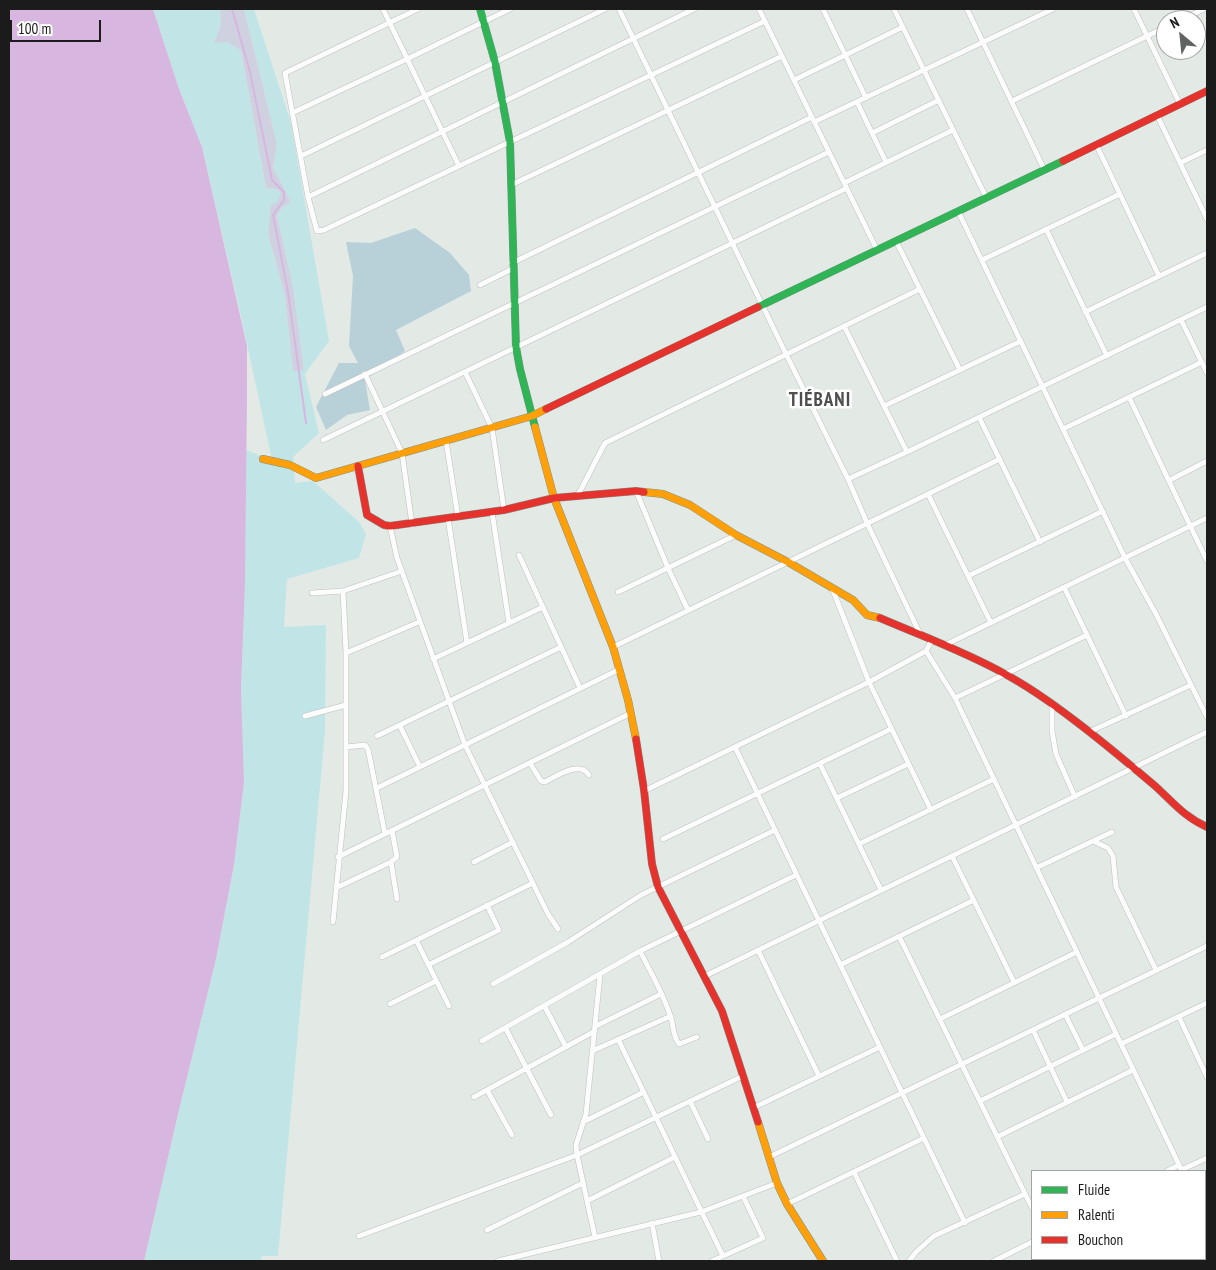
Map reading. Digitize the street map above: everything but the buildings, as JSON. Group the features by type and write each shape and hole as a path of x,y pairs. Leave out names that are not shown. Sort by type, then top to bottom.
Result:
{"street":[{"path":"383,9 459,166"},
{"path":"418,9 285,73 308,197 317,231 324,230 765,21"},
{"path":"480,9 495,62 510,142 512,266 516,347 554,498 620,669 631,713 644,791 651,861 658,887 722,1011 777,1183 787,1204 823,1261"},
{"path":"292,113 510,9"},
{"path":"301,156 605,9"},
{"path":"619,9 848,478 922,636"},
{"path":"308,197 694,9"},
{"path":"759,9 877,250"},
{"path":"823,9 866,98"},
{"path":"894,9 986,197"},
{"path":"967,9 1044,169"},
{"path":"480,285 512,266 698,172 866,98 1053,9"},
{"path":"1134,9 1180,104"},
{"path":"794,80 903,26"},
{"path":"1012,101 1156,32"},
{"path":"511,185 782,56"},
{"path":"263,459 290,464 316,478 532,416 1207,91"},
{"path":"872,133 939,100"},
{"path":"857,102 886,162"},
{"path":"1157,115 1207,220"},
{"path":"323,440 732,243 886,162 953,130"},
{"path":"1096,144 1159,276"},
{"path":"1180,163 1207,150"},
{"path":"324,394 829,152"},
{"path":"982,260 1120,194"},
{"path":"958,211 1125,558 1156,614 1207,717"},
{"path":"1046,230 1107,356"},
{"path":"896,241 960,370"},
{"path":"1085,312 1207,253"},
{"path":"578,495 605,443 920,289"},
{"path":"848,478 907,452 1207,307"},
{"path":"1181,320 1207,373"},
{"path":"844,326 907,452"},
{"path":"884,406 1021,341"},
{"path":"1063,429 1202,362"},
{"path":"465,372 492,428 504,510"},
{"path":"365,374 402,453 412,524"},
{"path":"1130,397 1207,561"},
{"path":"980,417 1040,542"},
{"path":"446,441 458,517"},
{"path":"613,647 1000,459"},
{"path":"1170,480 1207,462"},
{"path":"358,466 367,515 384,525 390,526 492,512 554,498 578,495 636,491 663,494 690,505 736,535 788,562 853,600 867,615 879,618 945,645 1005,674 1089,732 1134,768 1185,815 1207,827"},
{"path":"636,491 668,568 688,610"},
{"path":"928,494 991,623"},
{"path":"968,576 1102,511"},
{"path":"492,512 509,623"},
{"path":"448,518 467,643"},
{"path":"945,645 1207,518"},
{"path":"390,526 397,558 465,745 548,914 558,929"},
{"path":"618,592 736,535"},
{"path":"519,555 580,688"},
{"path":"312,593 343,591 402,571"},
{"path":"1064,587 1126,716"},
{"path":"832,588 869,682 930,810"},
{"path":"332,922 346,791 346,653 343,591"},
{"path":"433,660 543,607"},
{"path":"346,653 419,622"},
{"path":"955,698 1087,634"},
{"path":"644,791 869,682 926,650 932,640"},
{"path":"377,736 561,646"},
{"path":"926,650 955,698 1181,1169 1207,1158"},
{"path":"377,788 620,669"},
{"path":"1089,732 1190,685"},
{"path":"305,716 346,705"},
{"path":"1052,706 1052,731 1056,754 1075,797"},
{"path":"338,857 631,713"},
{"path":"400,726 420,767"},
{"path":"663,839 891,729"},
{"path":"705,976 1207,732"},
{"path":"346,747 366,744 386,834"},
{"path":"735,747 965,1223"},
{"path":"530,763 541,781 545,782 576,768 585,770 589,775"},
{"path":"820,764 881,890"},
{"path":"837,798 908,764"},
{"path":"859,844 994,779"},
{"path":"493,984 568,942 612,913 658,887 775,830"},
{"path":"336,888 391,862 397,857 392,831"},
{"path":"1036,868 1112,832"},
{"path":"1093,841 1108,848 1113,856 1116,887 1156,970"},
{"path":"474,862 513,842"},
{"path":"952,856 1014,982"},
{"path":"391,862 397,898"},
{"path":"482,1041 600,975 640,950 796,875"},
{"path":"382,957 533,883"},
{"path":"840,965 974,900"},
{"path":"428,965 499,930 487,905"},
{"path":"900,936 1031,1206"},
{"path":"416,940 449,1006"},
{"path":"769,1157 1207,946"},
{"path":"640,950 671,1016 674,1035 679,1044 697,1037"},
{"path":"758,950 819,1076"},
{"path":"940,1019 1076,952"},
{"path":"595,1237 576,1145 586,1114 600,975"},
{"path":"390,1004 436,981"},
{"path":"474,1097 566,1047 596,1028 661,994"},
{"path":"1121,1044 1207,1003"},
{"path":"544,1006 566,1047"},
{"path":"1065,1014 1083,1050"},
{"path":"592,1052 671,1016"},
{"path":"1179,1017 1207,1077"},
{"path":"506,1029 551,1115"},
{"path":"1033,1030 1067,1102"},
{"path":"980,1101 1116,1034"},
{"path":"618,1039 723,1256"},
{"path":"753,1108 880,1047"},
{"path":"997,1137 1133,1070"},
{"path":"359,1236 577,1155 743,1076"},
{"path":"487,1090 512,1135"},
{"path":"583,1122 644,1092"},
{"path":"690,1101 708,1139"},
{"path":"787,1204 924,1138"},
{"path":"587,1201 675,1157"},
{"path":"854,1172 897,1261"},
{"path":"498,1261 701,1212 777,1183"},
{"path":"487,1230 583,1184"},
{"path":"909,1261 934,1236 1025,1194"},
{"path":"712,1261 762,1238 743,1196"},
{"path":"652,1223 659,1261"},
{"path":"994,1261 1031,1242"}],"shaded area":[{"path":"9,9 153,9 179,89 202,147 247,346 245,585 241,689 244,782 234,865 216,959 144,1261 9,1261"},
{"path":"153,9 220,9 224,33 230,42 241,51 266,188 277,189 281,193 268,234 285,296 293,370 304,370 293,286 277,215 283,207 291,202 273,167 277,144 244,9 254,9 291,123 329,341 305,374 319,433 293,457 295,483 313,481 359,522 366,534 359,558 287,579 284,627 326,625 325,731 278,1256 262,1256 261,1261 144,1261 216,959 234,865 244,782 241,689 245,586 246,450 272,460 202,147 179,89"},
{"path":"220,9 244,9 277,144 273,167 291,202 283,207 277,215 293,286 304,370 293,371 285,296 268,234 271,205 277,202 281,193 277,189 266,188 241,51 228,42 214,43 221,25"},
{"path":"415,228 450,253 469,275 471,291 396,330 405,351 365,380 370,410 347,415 326,430 316,407 339,363 358,363 349,346 353,276 346,242 371,243"}],"waterway":[{"path":"232,9 250,72 272,180 284,192 284,200 273,215 288,292 306,423"}],"traffic: fast":[{"path":"480,9 495,62 510,142 516,347 535,427"},
{"path":"758,307 1063,161"}],"traffic: slow":[{"path":"263,459 290,465 316,478 532,416 546,409"},
{"path":"535,427 554,498 613,647 628,700 636,739"},
{"path":"644,492 663,494 690,505 736,535 788,562 853,600 867,615 880,618"},
{"path":"758,1122 777,1183 787,1204 823,1261"}],"traffic: jam":[{"path":"1063,161 1207,91"},
{"path":"546,409 758,307"},
{"path":"358,466 367,515 384,525 390,526 504,510 554,498 636,491 644,492"},
{"path":"880,618 975,658 1032,690 1105,744 1185,814 1207,827"},
{"path":"636,739 652,864 658,887 722,1011 758,1122"}],"district":[{"name":"TIÉBANI","path":"820,401"}]}
